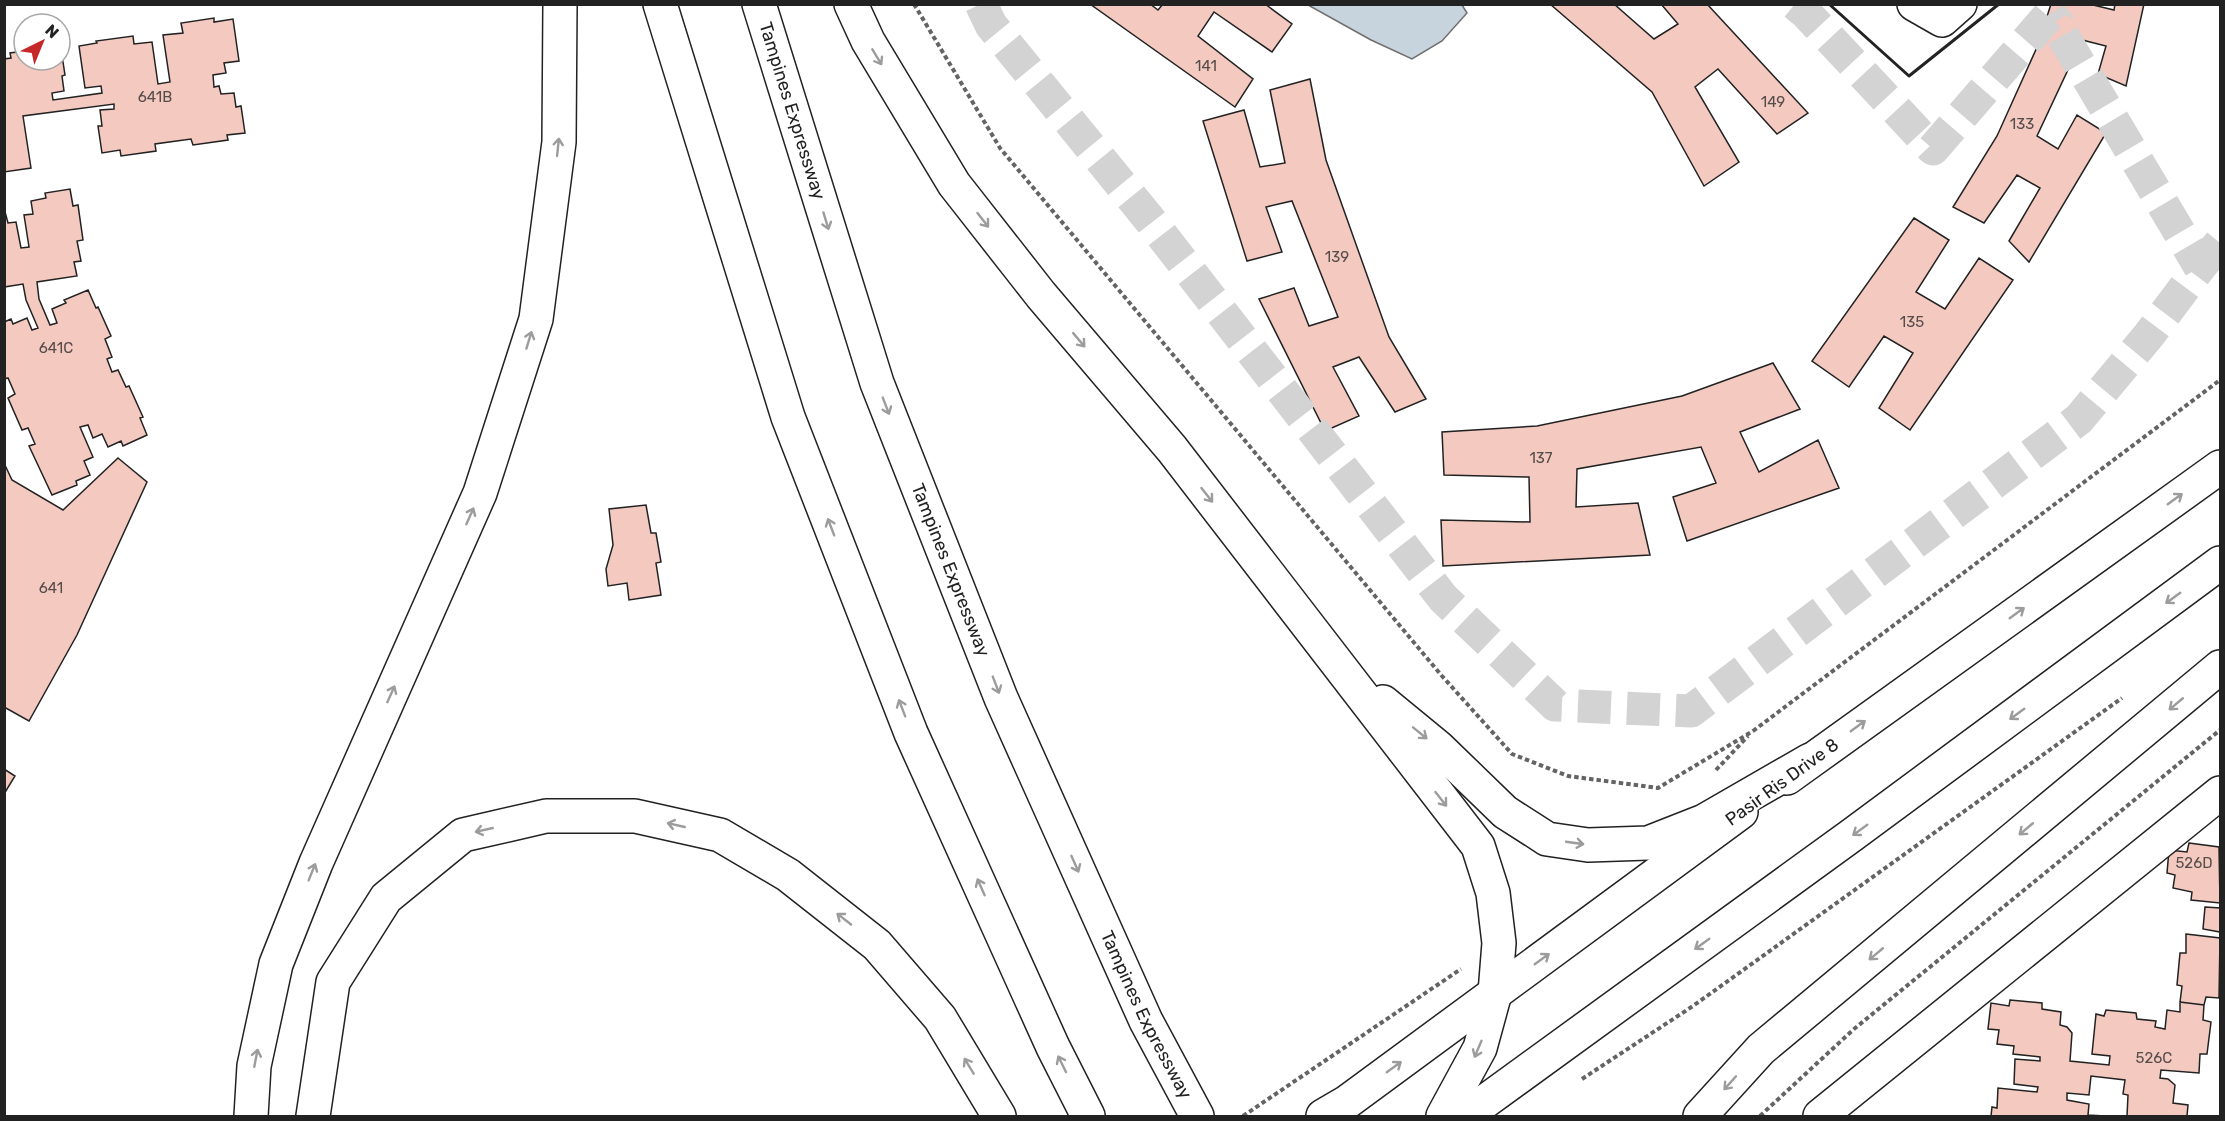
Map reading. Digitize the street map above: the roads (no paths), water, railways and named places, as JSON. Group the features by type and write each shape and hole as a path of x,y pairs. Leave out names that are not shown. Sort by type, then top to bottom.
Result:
{"main road":[{"path":"251,1116 254,1066 276,964 316,862 480,493 536,319 559,142 560,4"},
{"path":"660,4 788,417 911,733 1053,1047 1088,1116"},
{"name":"Tampines Expressway","path":"759,4 877,383 1001,698 1146,1021 1197,1116"},
{"path":"851,4 868,41 954,184 1041,295 1172,449 1478,846 1493,892 1499,943 1495,993 1480,1048 1443,1116"},
{"path":"1914,4 1942,20 1960,4"},
{"name":"Pasir Ris Drive 8","path":"1335,1109 1810,760 2220,466"},
{"path":"1465,1116 1862,828 2220,563"},
{"path":"1700,1116 1761,1049 2220,667"},
{"path":"1342,669 1439,748 1504,812 1547,839 1588,845 1648,843 1704,821 1810,760"},
{"path":"1820,1116 2220,793"},
{"path":"313,1116 333,982 386,898 464,835 546,816 635,816 720,836 788,875 877,945 940,1018 999,1116"}],"tunnel":[{"path":"981,4 991,25 1150,220 1443,598 1555,705 1691,711 2079,419 2149,335 2200,267 2050,14"},
{"path":"1795,4 1933,149 2050,14 2063,4"},
{"path":"2200,267 2220,243"}]}
